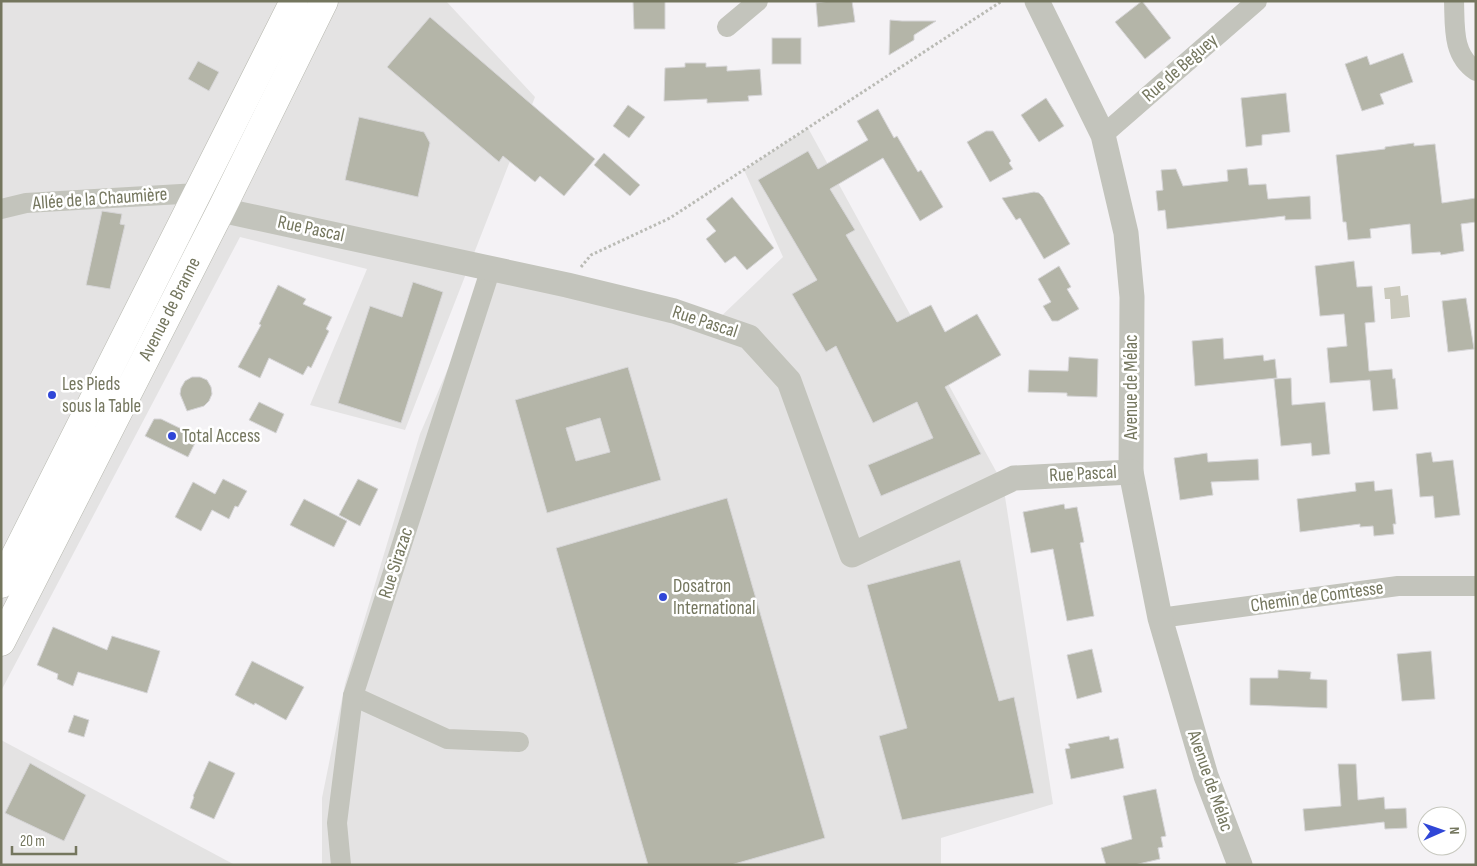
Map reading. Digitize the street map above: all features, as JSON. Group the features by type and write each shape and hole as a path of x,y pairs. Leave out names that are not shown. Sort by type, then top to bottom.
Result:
{"main road":[{"name":"Avenue de Branne","path":"1,584 294,1"},
{"name":"Avenue de Branne","path":"1,642 324,1"}],"street":[{"path":"727,28 758,1"},
{"name":"Avenue de Mélac","path":"1037,1 1103,135 1126,233 1132,297 1131,472 1160,618 1206,776 1240,865"},
{"name":"Rue de Beguey","path":"1103,135 1257,1"},
{"path":"1454,1 1456,42 1460,55 1470,68 1476,72"},
{"name":"Allée de la Chaumière","path":"1,209 26,203 198,193"},
{"name":"Rue Pascal","path":"220,210 567,285 674,311 749,337 789,381 852,555 1014,478 1131,472"},
{"name":"Rue Sirazac","path":"341,865 337,823 353,696 491,268"},
{"name":"Chemin de Comtesse","path":"1160,618 1398,586 1476,586"},
{"path":"353,696 447,739 519,742"}],"path":[{"path":"567,285 591,254 670,218 1002,1"}],"shaded area":[{"path":"1,1 446,1 535,97 405,430 310,405 367,269 240,237 1,691"},
{"path":"808,128 1003,484 1053,804 941,838 941,865 322,865 322,798 345,684 420,434 491,268 713,324 783,257 744,170"},
{"path":"1400,286 1401,296 1408,295 1410,317 1391,319 1390,299 1385,299 1384,288"},
{"path":"1,740 235,865 1,865"}],"building":[{"path":"633,1 665,1 665,29 634,29"},
{"path":"852,1 855,22 818,27 816,3"},
{"path":"1142,1 1171,38 1145,59 1115,22"},
{"path":"430,17 595,159 564,196 540,176 535,182 503,156 499,162 387,67"},
{"path":"890,20 936,21 914,35 914,40 889,55"},
{"path":"772,38 801,38 801,64 772,64"},
{"path":"1403,53 1413,82 1380,94 1384,104 1362,111 1345,64 1367,56 1370,65"},
{"path":"198,61 219,72 209,91 188,79"},
{"path":"685,63 706,63 706,67 727,66 727,71 760,69 762,95 748,96 749,101 707,103 707,99 664,101 665,68 685,67"},
{"path":"1286,93 1290,132 1262,135 1262,145 1246,147 1241,98"},
{"path":"1046,98 1064,126 1039,142 1021,115"},
{"path":"628,105 645,117 629,138 613,126"},
{"path":"878,109 894,138 897,136 918,172 921,170 943,207 920,221 883,158 830,189 855,230 846,235 897,322 931,305 945,332 977,314 1001,355 945,387 981,454 881,496 868,465 933,438 917,402 873,423 836,346 826,352 792,294 817,280 758,180 808,151 818,169 868,140 857,121"},
{"path":"359,117 424,132 430,143 418,197 345,180"},
{"path":"986,131 993,131 1011,161 1009,163 1013,169 990,182 967,142"},
{"path":"1414,143 1414,146 1435,144 1442,203 1476,198 1476,222 1461,224 1464,251 1441,255 1440,252 1412,254 1410,224 1370,229 1371,238 1348,240 1346,222 1343,222 1336,155 1385,149 1385,147"},
{"path":"604,153 640,185 630,196 594,165"},
{"path":"1247,168 1249,185 1266,184 1268,199 1310,196 1311,219 1285,220 1285,216 1167,229 1165,210 1158,211 1156,191 1163,190 1161,170 1176,169 1183,186 1228,181 1227,170"},
{"path":"1034,192 1039,193 1043,197 1070,244 1044,259 1020,218 1016,220 1002,198"},
{"path":"732,197 774,248 747,270 735,256 725,263 706,239 716,231 706,219"},
{"path":"102,211 122,214 120,224 125,225 110,289 86,285"},
{"path":"1354,261 1357,287 1372,286 1375,322 1365,323 1369,371 1392,369 1393,379 1395,378 1398,409 1373,411 1370,380 1330,383 1327,348 1347,346 1344,314 1320,316 1315,266"},
{"path":"1059,266 1071,287 1067,289 1079,309 1058,321 1052,321 1043,306 1051,302 1038,279"},
{"path":"413,282 443,292 401,423 338,403 370,306 402,317"},
{"path":"278,285 306,299 303,304 332,317 326,329 329,331 311,368 308,366 303,375 269,358 260,378 238,367 261,325 259,324"},
{"path":"1466,298 1474,349 1448,352 1442,301"},
{"path":"1223,338 1224,359 1263,355 1264,361 1275,359 1277,378 1195,386 1192,341"},
{"path":"1069,357 1098,359 1097,397 1067,396 1067,393 1028,392 1029,370 1068,371"},
{"path":"628,367 661,480 547,513 515,400","holes":["600,418 610,452 576,461 566,428"]},
{"path":"192,377 200,377 207,380 212,394 204,406 187,411 180,394 185,381"},
{"path":"1291,378 1292,405 1325,402 1330,454 1312,456 1311,443 1281,446 1274,379"},
{"path":"259,402 284,414 276,433 249,420"},
{"name":"Total Access","path":"154,419 161,419 198,437 188,457 145,436"},
{"path":"1431,452 1433,462 1453,460 1460,515 1435,518 1433,496 1420,497 1416,454"},
{"path":"1207,453 1208,462 1258,459 1259,480 1211,482 1213,495 1180,500 1174,458"},
{"path":"223,479 247,491 238,507 235,506 229,519 212,510 201,531 175,517 193,482 215,494"},
{"path":"358,479 378,489 360,526 339,515"},
{"path":"1374,481 1375,491 1392,489 1396,524 1393,524 1394,534 1374,536 1373,526 1360,527 1360,524 1300,532 1297,499 1356,491 1355,483"},
{"name":"Dosatron International","path":"727,498 825,838 731,865 648,865 556,548"},
{"path":"304,499 347,521 334,547 290,525"},
{"path":"1064,504 1065,509 1077,507 1084,542 1080,543 1094,616 1067,621 1053,549 1031,553 1023,512"},
{"path":"960,560 999,701 1014,697 1034,793 902,820 879,736 907,728 867,585"},
{"path":"53,627 107,650 112,636 160,651 147,693 78,672 73,686 57,679 58,674 37,665"},
{"path":"1092,649 1102,692 1077,699 1067,655"},
{"path":"1431,651 1435,699 1402,701 1397,654"},
{"path":"252,661 304,687 286,720 255,703 254,705 235,695"},
{"path":"1278,670 1311,672 1310,679 1327,680 1327,708 1250,705 1250,678 1278,678"},
{"path":"74,715 89,720 84,737 68,732"},
{"path":"1109,736 1110,740 1118,738 1124,768 1071,779 1065,749 1070,748 1068,744"},
{"path":"209,761 235,773 214,819 190,808 193,796"},
{"path":"30,763 86,795 64,841 5,813"},
{"path":"1338,764 1356,764 1358,800 1384,797 1385,809 1406,808 1407,828 1385,829 1384,822 1305,831 1303,809 1341,806"},
{"path":"1156,789 1166,836 1161,837 1163,847 1158,848 1160,859 1134,865 1106,865 1101,848 1132,839 1123,796"}],"place":[{"name":"Les Pieds sous la Table","path":"52,395"},
{"name":"Total Access","path":"172,436"},
{"name":"Dosatron International","path":"663,597"}]}
